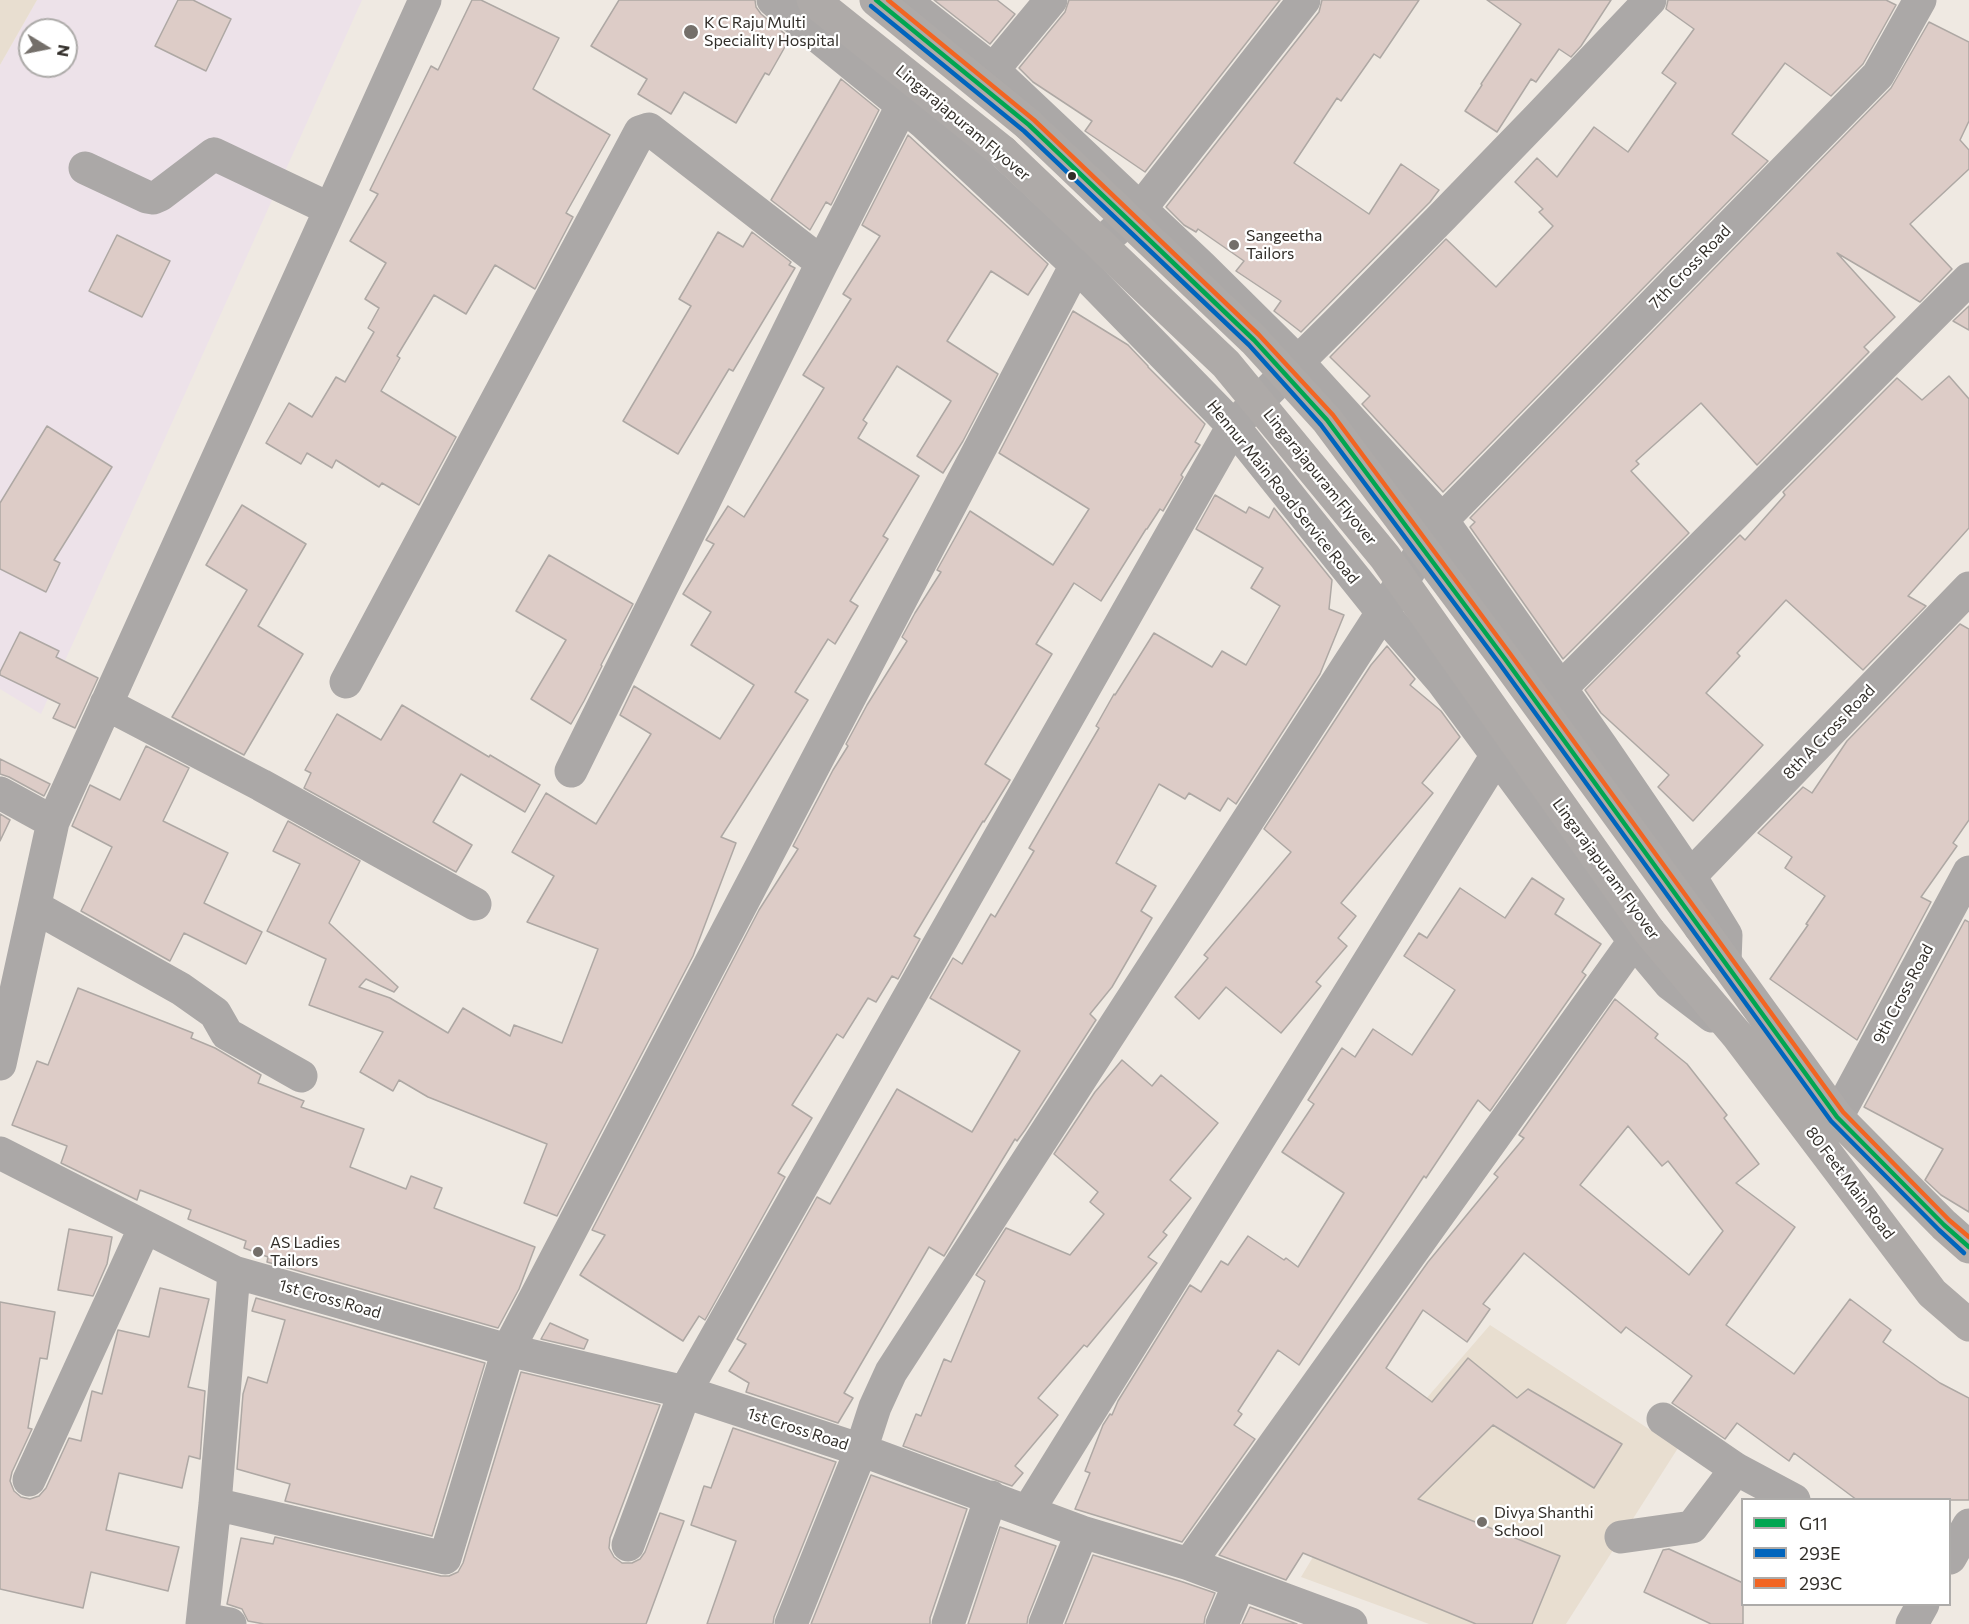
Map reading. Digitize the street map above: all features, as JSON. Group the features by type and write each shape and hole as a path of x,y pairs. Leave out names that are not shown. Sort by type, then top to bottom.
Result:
{"main road":[{"name":"Lingarajapuram Flyover","path":"813,0 1003,152 1226,364 1385,557 1642,936 1737,1035"},
{"path":"876,0 1029,125 1254,340 1327,420 1506,659 1725,962"},
{"name":"80 Feet Main Road","path":"1725,962 1838,1117 1969,1247"},
{"name":"80 Feet Main Road","path":"1737,1035 1932,1293 1969,1326"}],"street":[{"path":"0,1064 7,989 35,907 53,822 425,0"},
{"name":"Hennur Main Road Service Road","path":"773,0 924,123 1076,266 1233,426 1382,612 1442,681 1497,755 1642,936"},
{"path":"904,0 993,70 1141,208 1298,362 1442,520 1690,876 1726,935 1725,962"},
{"path":"993,70 1051,0"},
{"path":"215,1504 445,1558 508,1350 1076,266 1141,208 1304,0"},
{"path":"628,1545 685,1392 1233,426 1589,65 1650,0"},
{"name":"7th Cross Road","path":"791,1624 861,1450 875,1407 891,1372 1442,520 1878,75 1920,0"},
{"path":"571,771 822,263 903,106"},
{"path":"346,682 640,132 646,129 651,130 822,263"},
{"path":"85,168 151,198 160,195 214,154 330,208"},
{"path":"1560,688 1969,279"},
{"name":"8th A Cross Road","path":"1690,876 1969,588"},
{"path":"106,704 261,785 475,904"},
{"path":"1028,1511 1497,755"},
{"path":"0,793 53,822"},
{"name":"9th Cross Road","path":"1838,1117 1969,872"},
{"path":"35,907 180,989 215,1014 227,1034 301,1076"},
{"path":"1189,1564 1642,936"},
{"name":"1st Cross Road","path":"0,1153 234,1272 508,1350 685,1392 861,1450 1082,1532 1189,1564 1351,1624"},
{"path":"30,1480 145,1227"},
{"path":"212,1622 215,1504 234,1272"},
{"path":"1663,1419 1736,1469 1790,1498"},
{"path":"1621,1537 1692,1527 1736,1469"},
{"path":"948,1624 991,1497"},
{"path":"1951,1556 1969,1525"},
{"path":"1045,1624 1082,1532"},
{"path":"1222,1624 1239,1584"},
{"path":"1912,1624 1922,1606"}],"shaded area":[{"path":"0,0 37,0 27,18 18,18 18,33 0,65"},
{"path":"37,0 362,0 41,714 0,689 0,65 18,33 18,78 78,78 78,18 27,18"},
{"name":"Divya Shanthi School","path":"1490,1325 1678,1448 1566,1624 1429,1624 1301,1577 1367,1467"}],"building":[{"path":"178,0 193,0 231,19 206,71 155,46"},
{"path":"472,0 481,0 559,38 533,89 610,135 566,213 573,217 535,289 495,265 466,314 434,295 397,356 400,358 381,391 456,437 419,505 382,483 379,487 336,460 332,468 307,453 301,464 266,443 289,403 312,417 336,377 345,382 374,332 368,328 379,308 365,299 386,263 350,241 378,194 370,190 431,66 438,70"},
{"path":"619,0 755,0 756,7 761,14 790,38 769,75 765,73 736,123 684,92 671,114 638,94 647,79 591,46"},
{"path":"934,0 997,0 1015,14 990,44"},
{"path":"1069,0 1280,0 1145,172 1085,131 1092,121 1033,82 1019,68 1065,12"},
{"path":"1322,0 1419,0 1380,58 1374,54 1341,101 1337,98 1294,163 1369,214 1401,164 1439,190 1430,202 1301,332 1274,311 1281,301 1236,271 1244,261 1198,229 1196,232 1184,225 1166,207 1319,12"},
{"path":"1487,0 1611,0 1581,46 1571,57 1559,49 1536,82 1531,79 1497,132 1465,111 1521,24"},
{"path":"1668,0 1886,0 1896,5 1863,64 1831,96 1785,63 1732,134 1768,161 1443,492 1362,404 1370,396 1330,357 1446,239 1496,287 1553,226 1539,212 1543,209 1515,182 1537,158 1557,177 1594,127 1628,152 1676,83 1662,73 1694,29 1666,9"},
{"path":"1929,22 1969,42 1969,121 1960,140 1969,150 1969,169 1910,224 1952,269 1920,302 1837,253 1895,317 1864,347 1869,352 1757,465 1701,403 1636,461 1639,464 1631,471 1689,533 1563,659 1470,527 1475,522 1470,518 1891,88"},
{"path":"841,79 879,110 831,205 826,202 810,230 771,200"},
{"path":"908,135 1048,264 1028,295 991,271 947,341 998,374 963,441 943,473 917,456 951,401 897,366 863,420 867,423 858,438 919,476 883,536 888,539 850,601 858,606 835,644 828,639 795,692 808,700 721,837 736,843 693,956 557,1216 524,1203 547,1144 428,1097 399,1080 393,1091 360,1072 383,1032 309,1005 326,959 267,931 300,864 273,851 288,821 360,861 329,923 398,987 394,992 366,979 359,987 390,998 448,1033 463,1008 510,1036 514,1025 562,1043 598,949 527,922 554,876 512,852 546,793 596,824 651,734 620,715 634,686 720,739 754,685 691,645 711,612 683,594 714,544 706,540 728,506 744,517 824,388 803,375 851,299 843,294 880,236 862,225"},
{"path":"718,232 743,247 752,232 791,262 789,265 795,268 733,371 729,369 678,454 623,421 691,306 679,299"},
{"path":"117,235 170,261 142,317 89,291"},
{"path":"1969,306 1969,330 1953,321"},
{"path":"1073,311 1128,345 1205,424 1195,442 1200,445 1181,475 1183,477 1163,511 1160,509 1146,529 1101,601 1074,583 1036,644 1052,654 985,764 1010,780 914,936 920,939 898,979 892,976 876,1002 868,998 843,1038 837,1034 792,1105 812,1118 778,1173 785,1177 705,1320 699,1316 683,1341 580,1275 605,1235 592,1230 759,910 798,849 793,846 848,746 846,744 867,705 907,641 902,637 941,572 937,570 970,511 1053,565 1089,509 999,453"},
{"path":"1949,376 1969,399 1969,528 1908,596 1926,606 1863,670 1786,600 1737,653 1740,656 1706,693 1763,745 1693,821 1658,787 1669,775 1601,713 1585,690 1740,535 1745,540 1785,495 1783,492 1897,378 1922,400"},
{"path":"47,426 112,467 54,560 60,563 46,592 0,569 0,503"},
{"path":"1215,495 1246,513 1249,507 1269,518 1274,508 1332,580 1329,609 1344,615 1320,674 1236,804 1228,798 1220,811 1189,793 1185,799 1159,784 1116,863 1156,886 1141,911 1152,918 1112,987 1090,1014 1096,1020 1025,1130 1017,1141 1015,1139 944,1256 929,1247 844,1393 853,1398 838,1423 746,1392 749,1383 729,1371 746,1344 737,1339 817,1197 830,1204 897,1089 972,1132 1020,1051 930,998 953,958 962,964 991,914 995,917 1034,851 1029,848 1099,728 1096,726 1154,633 1212,667 1222,651 1246,665 1280,606 1251,588 1263,568 1196,529"},
{"path":"242,505 306,544 258,626 303,654 244,755 172,717 247,590 206,565"},
{"path":"549,555 633,604 571,724 531,699 566,640 516,611"},
{"path":"1960,624 1969,629 1969,820 1953,843 1957,846 1921,897 1931,902 1857,1040 1770,979 1808,925 1806,924 1825,896 1785,868 1792,857 1758,833 1803,787 1812,793 1847,741"},
{"path":"20,632 59,651 56,657 98,678 75,728 53,718 60,704 0,675"},
{"path":"1387,646 1415,679 1410,685 1441,711 1460,737 1422,783 1433,793 1341,903 1356,916 1338,938 1347,946 1316,982 1321,986 1281,1033 1226,987 1199,1019 1175,997 1208,958 1204,955 1291,852 1264,829 1371,665"},
{"path":"402,705 540,785 525,812 461,774 433,822 472,845 456,872 304,788 311,773 305,770 337,714 381,740"},
{"path":"146,746 189,768 163,821 228,853 204,903 262,932 246,964 184,933 170,961 81,911 112,847 72,826 90,785 120,800"},
{"path":"0,759 50,784 44,796 0,774"},
{"path":"0,814 10,820 0,841"},
{"path":"1532,878 1564,899 1555,914 1601,944 1582,972 1586,975 1490,1111 1478,1100 1426,1178 1424,1176 1299,1365 1278,1350 1238,1411 1242,1414 1234,1425 1255,1439 1182,1542 1075,1509 1090,1473 1085,1471 1103,1425 1110,1414 1112,1415 1118,1401 1190,1285 1201,1292 1221,1261 1228,1265 1248,1236 1298,1267 1344,1193 1282,1152 1314,1104 1308,1100 1342,1048 1355,1057 1373,1029 1412,1055 1455,990 1404,956 1419,933 1427,938 1460,888 1505,918"},
{"path":"1965,920 1969,922 1969,1212 1941,1195 1925,1180 1943,1149 1864,1107"},
{"path":"78,988 193,1033 191,1038 215,1048 261,1075 258,1083 304,1101 301,1107 364,1129 350,1167 406,1189 411,1176 442,1188 434,1208 535,1247 519,1289 498,1328 267,1262 268,1257 244,1248 246,1241 188,1219 191,1210 140,1190 137,1200 61,1163 67,1146 12,1125 37,1061 48,1065"},
{"path":"1615,999 1658,1034 1655,1038 1687,1064 1727,1115 1724,1118 1759,1164 1736,1183 1795,1227 1726,1325 1794,1374 1850,1299 1891,1330 1883,1342 1940,1383 1969,1398 1969,1500 1854,1498 1794,1453 1789,1461 1737,1423 1725,1439 1672,1403 1692,1376 1626,1327 1621,1333 1524,1253 1483,1304 1490,1309 1467,1342 1423,1310 1386,1368 1432,1402 1468,1358 1517,1398 1528,1389 1622,1444 1594,1488 1493,1425 1418,1499 1560,1556 1532,1624 1476,1624 1303,1553 1286,1580 1219,1555 1428,1262 1498,1177 1494,1174 1524,1138 1519,1135","holes":["1628,1126 1662,1166 1668,1161 1723,1231 1689,1275 1580,1185"]},
{"path":"1122,1060 1152,1086 1161,1075 1218,1123 1170,1180 1191,1198 1163,1232 1167,1235 1148,1257 1157,1263 1087,1347 1084,1345 1038,1398 1058,1415 1015,1466 1023,1473 1012,1486 903,1446 916,1414 921,1416 944,1359 951,1362 985,1281 976,1275 1006,1228 1070,1255 1104,1214 1090,1202 1098,1192 1054,1154 1095,1092"},
{"path":"69,1229 112,1237 107,1264 93,1296 58,1290"},
{"path":"160,1288 209,1299 188,1387 205,1391 200,1459 189,1456 182,1488 119,1473 106,1530 179,1547 168,1591 91,1572 83,1608 0,1589 0,1302 55,1312 47,1359 40,1358 28,1428 32,1429 10,1481 14,1491 21,1497 30,1499 39,1496 46,1488 69,1438 81,1441 92,1391 102,1394 118,1330 149,1337"},
{"path":"256,1298 485,1363 432,1536 285,1501 290,1484 237,1469 243,1394 248,1377 267,1383 285,1320 252,1311"},
{"path":"550,1323 588,1340 584,1349 541,1339"},
{"path":"521,1372 660,1405 610,1538 609,1548 614,1557 622,1563 632,1563 640,1559 645,1552 660,1513 684,1521 646,1624 264,1624 248,1621 242,1609 227,1604 241,1538 273,1544 275,1537 441,1576 449,1576 458,1572 463,1563"},
{"path":"733,1428 836,1462 773,1624 707,1624 736,1541 691,1525 704,1486 711,1488"},
{"path":"871,1475 967,1509 930,1618 930,1624 811,1624"},
{"path":"1000,1527 1056,1546 1027,1624 968,1624"},
{"path":"1669,1549 1741,1582 1743,1624 1711,1624 1644,1592 1663,1550"},
{"path":"1093,1555 1215,1593 1204,1624 1065,1624"},
{"path":"1250,1607 1297,1624 1242,1624"}],"transit line":[{"name":"G11","path":"876,0 1029,125 1254,340 1327,420 1505,659 1837,1117 1944,1225 1969,1247"},
{"name":"293C","path":"888,0 1034,120 1259,335 1333,415 1511,655 1843,1112 1949,1220 1969,1237"},
{"name":"293E","path":"871,6 1024,131 1249,345 1321,425 1499,663 1831,1121 1964,1253"}],"place":[{"name":"K C Raju Multi Speciality Hospital","path":"691,32"},
{"name":"Sangeetha Tailors","path":"1234,245"},
{"name":"AS Ladies Tailors","path":"258,1252"},
{"name":"Divya Shanthi School","path":"1482,1522"}]}
